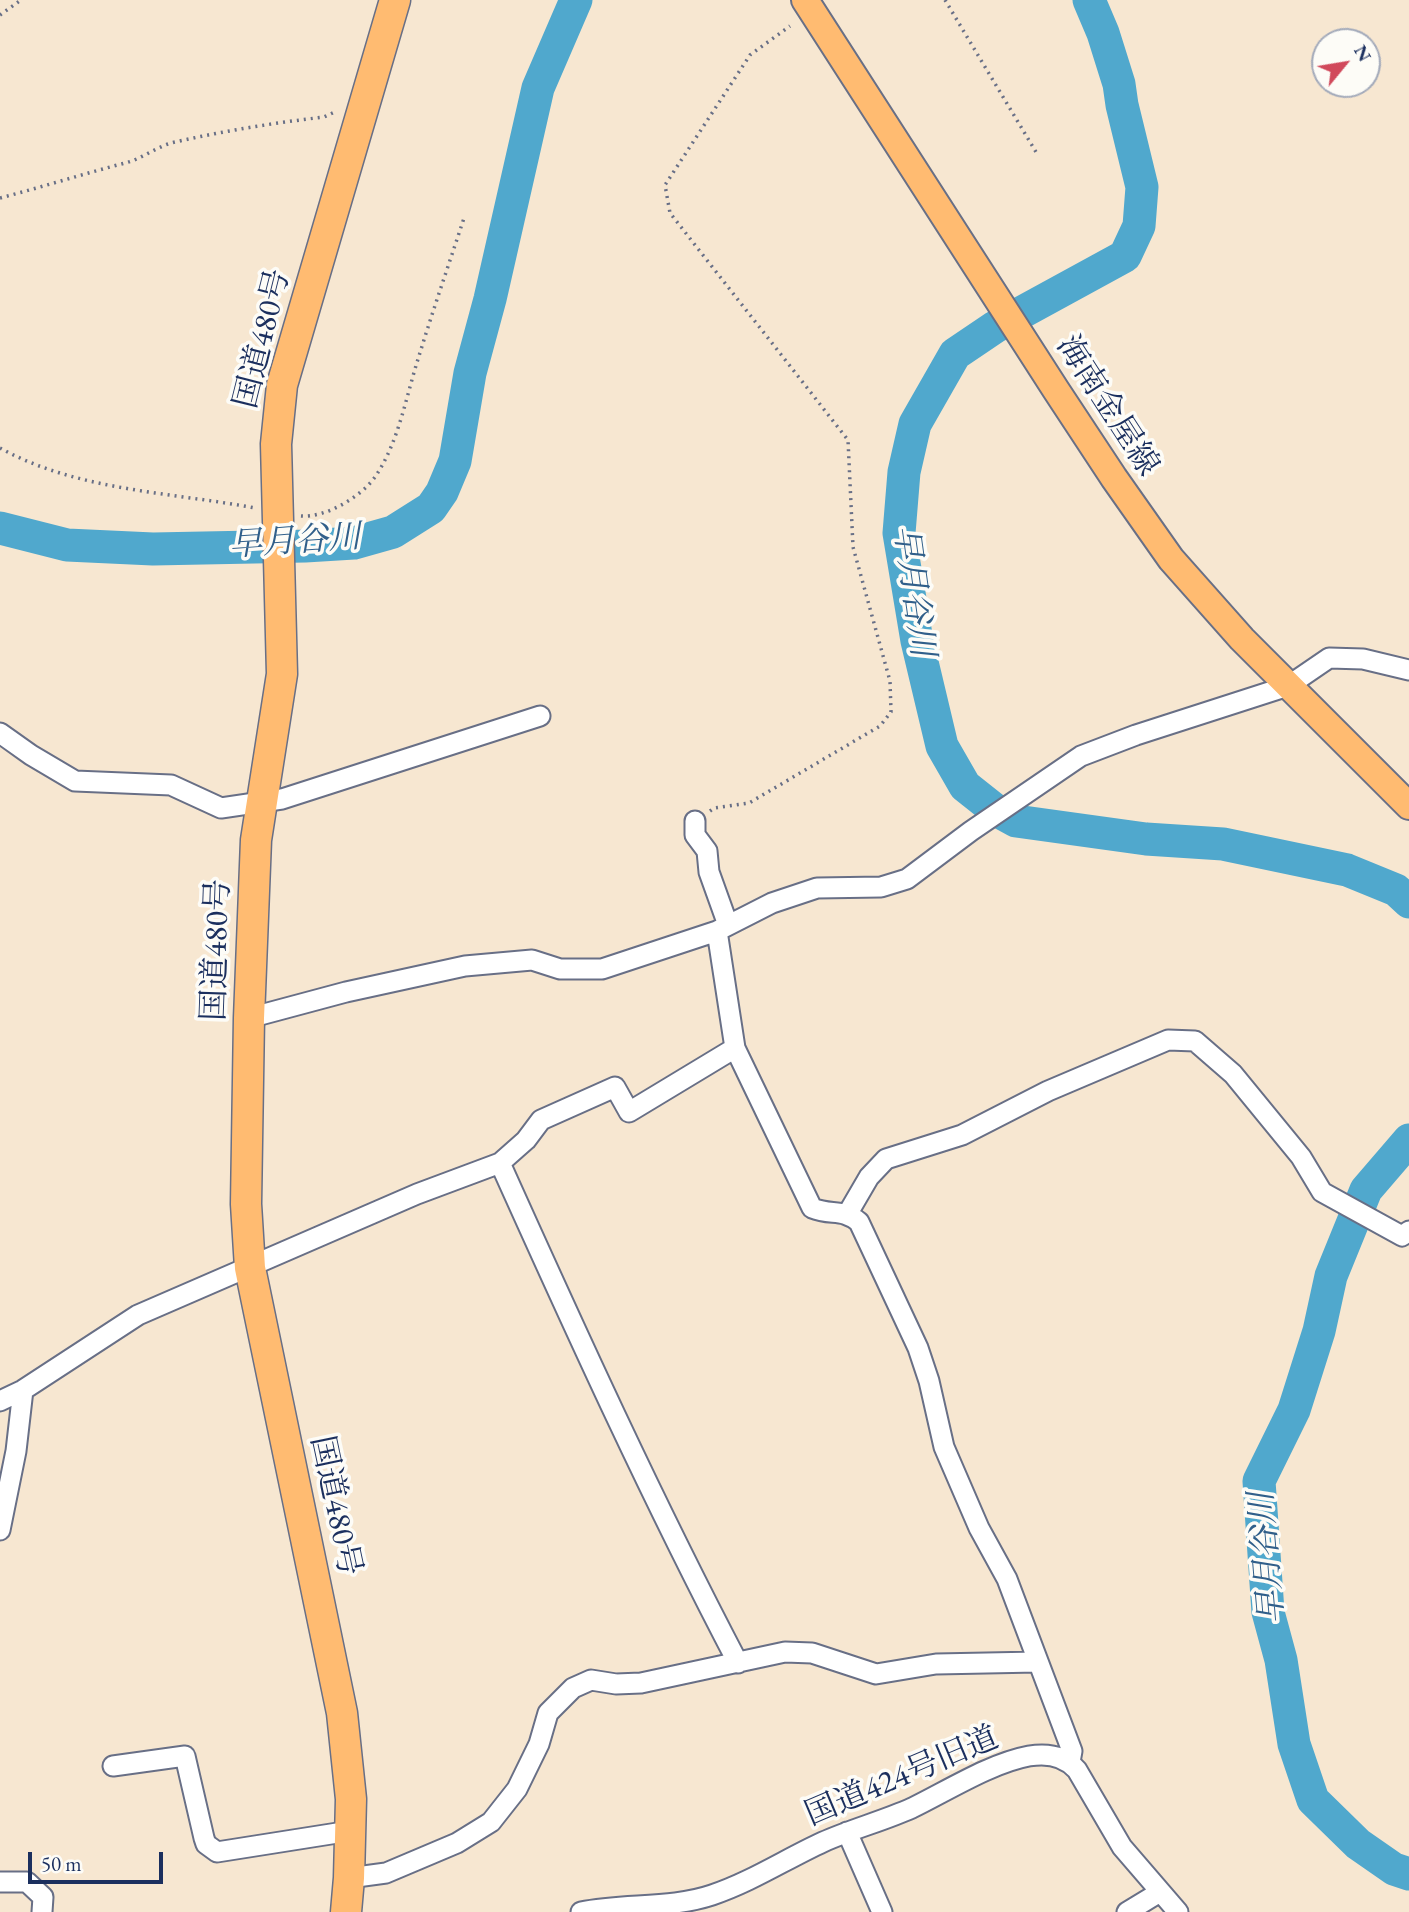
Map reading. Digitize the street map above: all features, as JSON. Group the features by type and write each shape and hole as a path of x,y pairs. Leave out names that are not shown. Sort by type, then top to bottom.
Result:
{"highway":[{"name":"国道480号","path":"346,1912 351,1799 342,1713 250,1268 246,1204 249,1018 256,840 282,674 276,444 282,385 395,0"}],"main road":[{"name":"海南金屋線","path":"805,0 1056,390 1171,559 1214,609 1288,686 1409,806"}],"street":[{"path":"249,1018 346,992 465,966 532,960 560,969 602,969 723,928 772,903 817,888 881,887 907,879 971,831 1081,756 1136,735 1288,686 1329,659 1363,659 1409,670"},
{"path":"0,733 31,755 75,780 171,785 221,808 282,799 540,716"},
{"path":"695,821 695,835 707,851 709,872 723,928 735,1048 812,1208 823,1212 848,1213 859,1222 918,1348 929,1381 943,1447 974,1517 1007,1579 1037,1662 1051,1689 1072,1751 1070,1762 1116,1839 1178,1912"},
{"path":"848,1213 869,1177 886,1158 962,1135 1048,1091 1168,1040 1195,1041 1233,1074 1301,1157 1322,1192 1402,1236 1409,1231"},
{"path":"0,1401 23,1390 138,1315 417,1194 500,1163 526,1140 541,1120 615,1087 629,1112 735,1048"},
{"path":"500,1163 604,1393 738,1663"},
{"path":"0,1530 16,1451 23,1390"},
{"path":"349,1878 386,1873 457,1843 491,1822 517,1789 539,1744 548,1713 573,1688 591,1680 616,1684 641,1683 785,1651 812,1653 876,1674 936,1664 1037,1662"},
{"name":"国道424号旧道","path":"581,1912 626,1905 680,1902 712,1895 847,1832 905,1811 963,1782 1026,1757 1053,1755 1070,1762"},
{"path":"113,1766 185,1756 204,1838 206,1844 217,1852 350,1831"},
{"path":"847,1832 882,1912"},
{"path":"0,1882 27,1882 43,1897 42,1912"},
{"path":"1127,1912 1160,1892"}],"path":[{"path":"0,15 21,0"},
{"path":"945,0 1036,152"},
{"path":"695,821 714,808 749,803 880,726 891,712 890,681 853,547 848,440 670,213 665,184 750,55 790,26"},
{"path":"0,198 126,163 174,142 234,129 324,117 367,96"},
{"path":"0,448 47,469 100,483 279,517 306,517 323,512 361,491 379,470 401,419 464,218"}],"waterway":[{"name":"早月谷川","path":"0,528 67,545 153,549 305,546 354,543 393,532 431,508 442,492 455,461 470,373 490,299 538,88 576,0"},
{"name":"早月谷川","path":"1089,0 1119,84 1142,187 1139,226 1125,256 995,327 955,354 915,424 904,472 899,533 917,641 942,746 965,786 994,809 1016,821 1146,839 1223,844 1347,870 1396,890 1409,902"},
{"name":"早月谷川","path":"1409,1140 1366,1190 1331,1276 1319,1331 1294,1410 1259,1481 1268,1612 1281,1660 1294,1744 1313,1800 1358,1844 1394,1869 1409,1874"}]}
